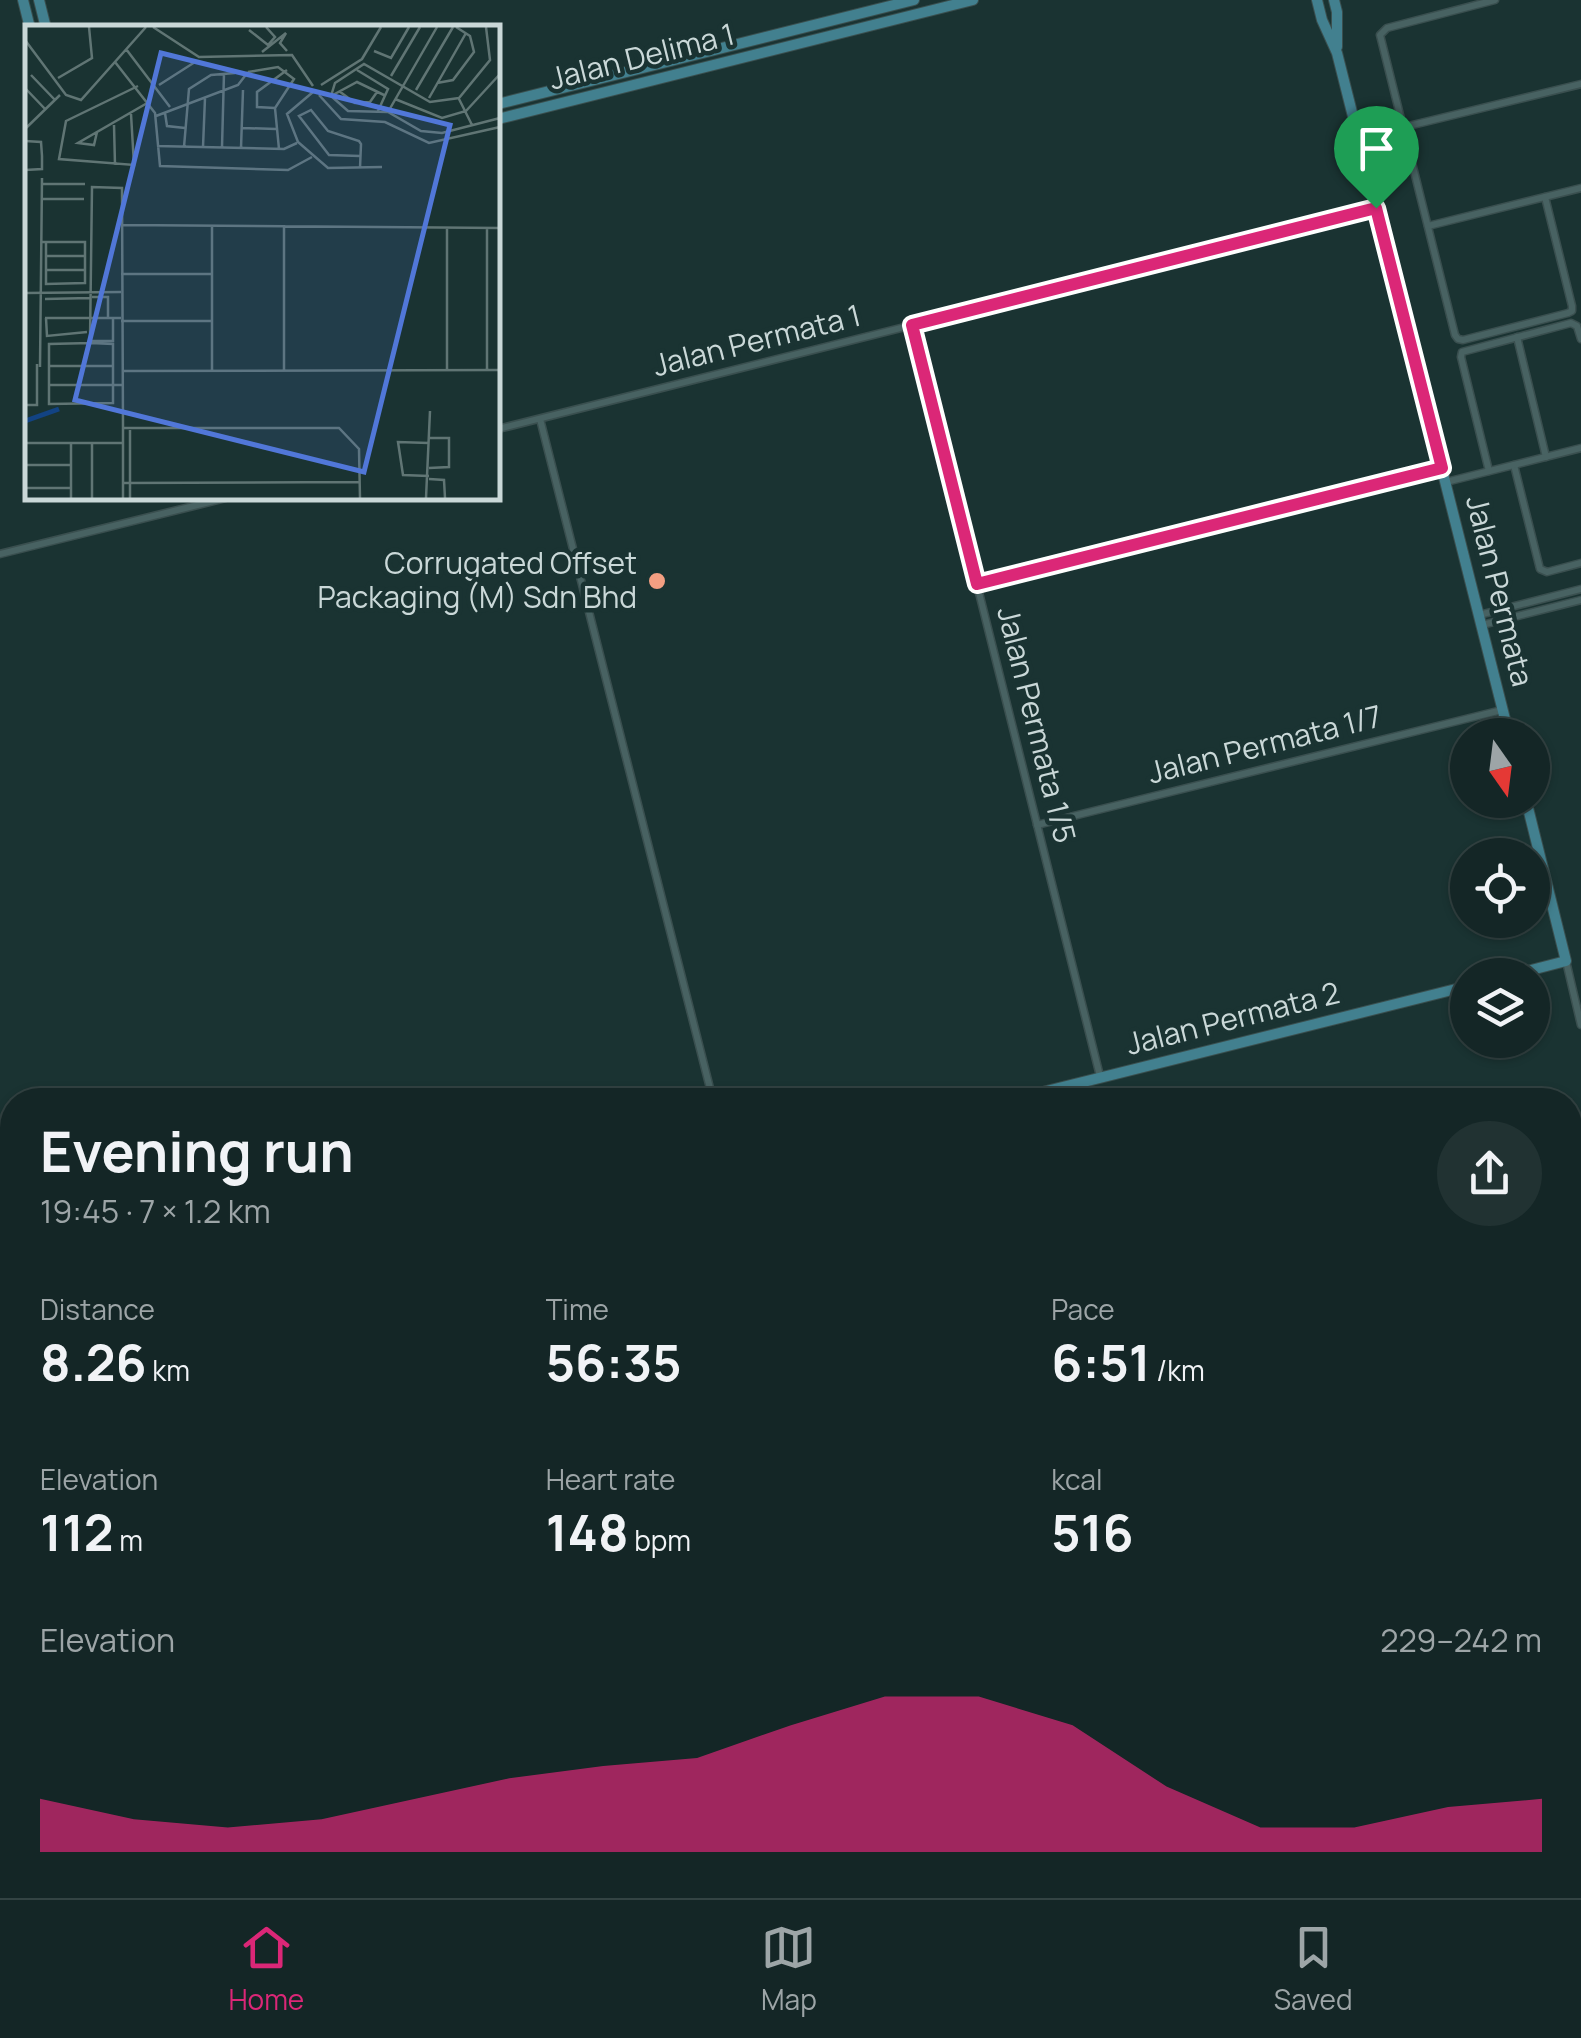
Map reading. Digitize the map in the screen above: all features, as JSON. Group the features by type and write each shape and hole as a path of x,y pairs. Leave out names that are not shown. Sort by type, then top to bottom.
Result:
{"street":[{"path":"22,0 29,25"},
{"path":"39,0 45,25"},
{"name":"Jalan Delima 1","path":"500,104 914,0"},
{"name":"Jalan Delima 1","path":"500,118 973,0"},
{"name":"Jalan Permata","path":"1317,0 1337,53 1505,718"},
{"name":"Jalan Permata","path":"1334,0 1337,53"},
{"path":"1494,0 1387,28 1380,39 1458,339 1568,314 1572,308 1545,197"},
{"path":"1359,138 1581,84"},
{"path":"1428,226 1581,188"},
{"name":"Jalan Permata 1","path":"500,429 1376,208"},
{"path":"1569,293 1581,290"},
{"path":"1489,471 1461,355 1466,350 1571,323 1577,326 1580,336"},
{"name":"Jalan Permata 1/5","path":"912,325 1101,1078"},
{"path":"1518,336 1546,456"},
{"path":"540,419 710,1088"},
{"path":"1446,482 1581,448"},
{"path":"1514,465 1540,569 1547,572 1581,563"},
{"path":"977,584 1442,468"},
{"path":"0,554 218,500"},
{"path":"1480,620 1581,589"},
{"path":"1480,620 1581,600"},
{"name":"Jalan Permata 1/7","path":"1038,825 1503,709"},
{"path":"1530,818 1581,1025"},
{"path":"1550,966 1566,962"},
{"name":"Jalan Permata 2","path":"1060,1088 1450,991"}],"place":[{"name":"Corrugated Offset Packaging (M) Sdn Bhd","path":"657,581"}],"route":[{"path":"1376,208 1442,468 977,584 912,325 1376,208"}]}
